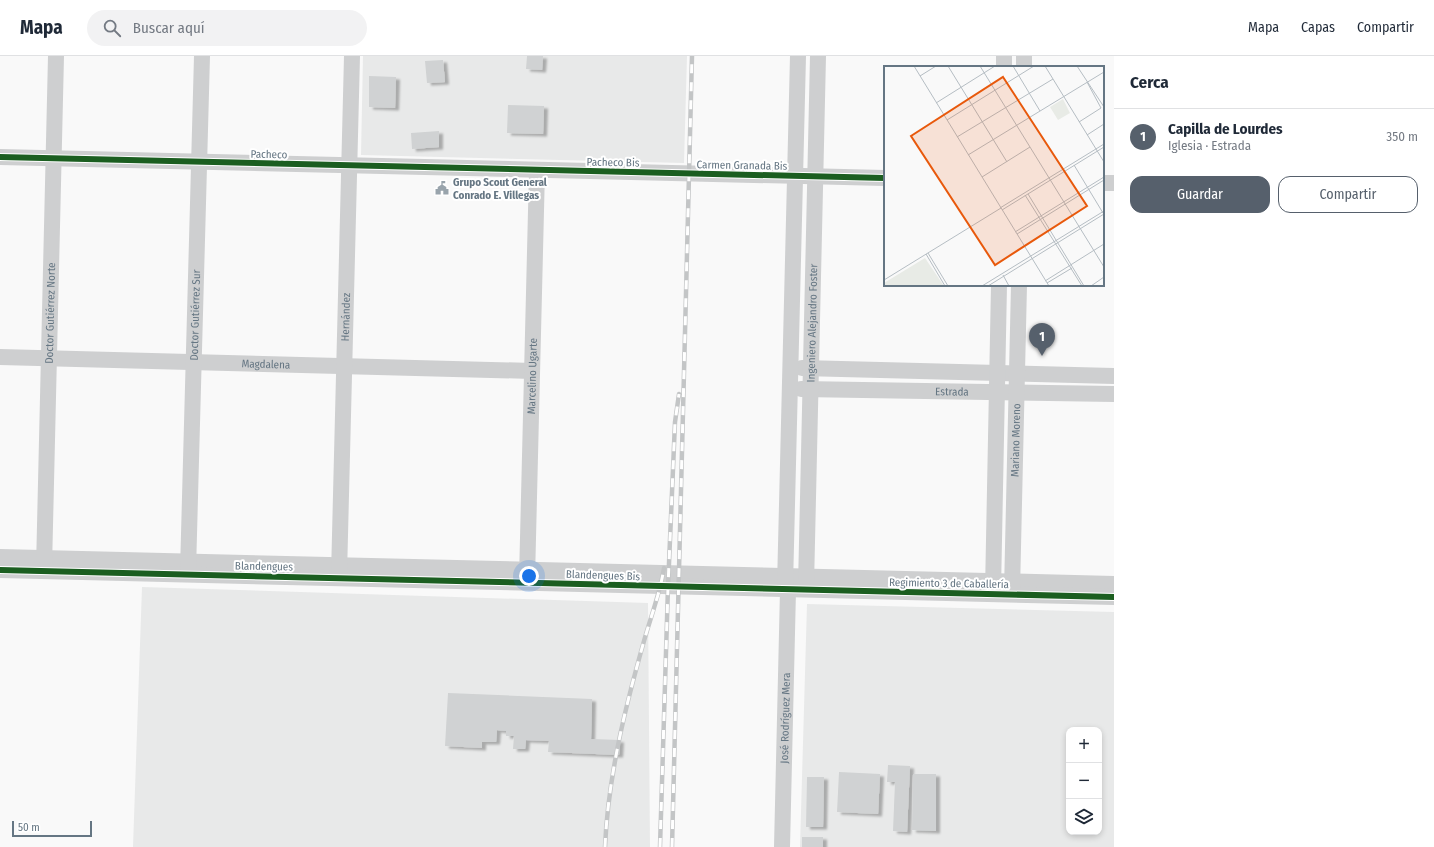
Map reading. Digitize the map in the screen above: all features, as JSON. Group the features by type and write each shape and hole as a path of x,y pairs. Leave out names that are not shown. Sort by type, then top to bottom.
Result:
{"street":[{"name":"Doctor Gutiérrez Norte","path":"44,564 56,56"},
{"name":"Doctor Gutiérrez Sur","path":"188,568 202,56"},
{"name":"Hernández","path":"340,572 352,56"},
{"name":"Ingeniero Alejandro Foster","path":"786,585 789,388 798,56"},
{"name":"Ingeniero Alejandro Foster","path":"806,583 818,56"},
{"name":"Pacheco","path":"0,157 537,170"},
{"name":"Pacheco Bis","path":"537,170 689,173"},
{"name":"Marcelino Ugarte","path":"527,576 537,170"},
{"name":"Carmen Granada Bis","path":"689,173 884,178"},
{"name":"Mariano Moreno","path":"993,587 999,286"},
{"name":"Mariano Moreno","path":"1012,588 1019,286"},
{"name":"Magdalena","path":"0,357 532,371"},
{"name":"Estrada","path":"790,368 1114,376"},
{"name":"Estrada","path":"789,388 1114,394"},
{"name":"Blandengues","path":"0,557 44,564 527,576"},
{"name":"Blandengues","path":"0,570 44,564"},
{"name":"Blandengues Bis","path":"527,576 680,580 786,585"},
{"name":"Regimiento 3 de Caballería","path":"786,585 806,583 993,587 1114,597"},
{"name":"Regimiento 3 de Caballería","path":"1012,588 1114,584"},
{"name":"José Rodríguez Mera","path":"782,847 786,585"}],"shaded area":[{"path":"363,56 687,56 684,163 361,155"},
{"path":"142,587 648,603 650,847 133,847"},
{"path":"807,604 1114,612 1114,847 800,847"}],"building":[{"path":"527,56 543,56 542,70 526,69"},
{"path":"443,60 445,82 427,83 425,61"},
{"path":"369,76 396,77 395,108 369,107"},
{"path":"508,105 544,106 543,134 507,133"},
{"path":"439,131 439,147 412,149 411,133"},
{"path":"448,693 592,699 591,739 620,740 619,755 548,752 549,741 526,740 525,749 513,749 514,736 506,736 506,731 497,730 496,742 482,742 482,748 445,746"},
{"path":"888,765 910,766 907,832 893,831 895,782 887,782"},
{"path":"839,772 880,774 878,814 837,812"},
{"path":"913,774 936,774 936,831 912,830"},
{"path":"807,777 824,777 823,827 806,827"},
{"path":"802,837 823,837 823,847 802,847"}],"railway":[{"path":"672,847 692,56"},
{"path":"660,847 668,587 675,422 679,394"},
{"path":"605,847 610,795 618,743 630,692 658,595 664,568"}],"cycle path":[{"path":"0,157 884,178"},
{"path":"0,570 1114,597"}],"place":[{"name":"Grupo Scout General Conrado E. Villegas","path":"442,188"},
{"name":"Capilla de Lourdes","path":"1042,356"}]}
